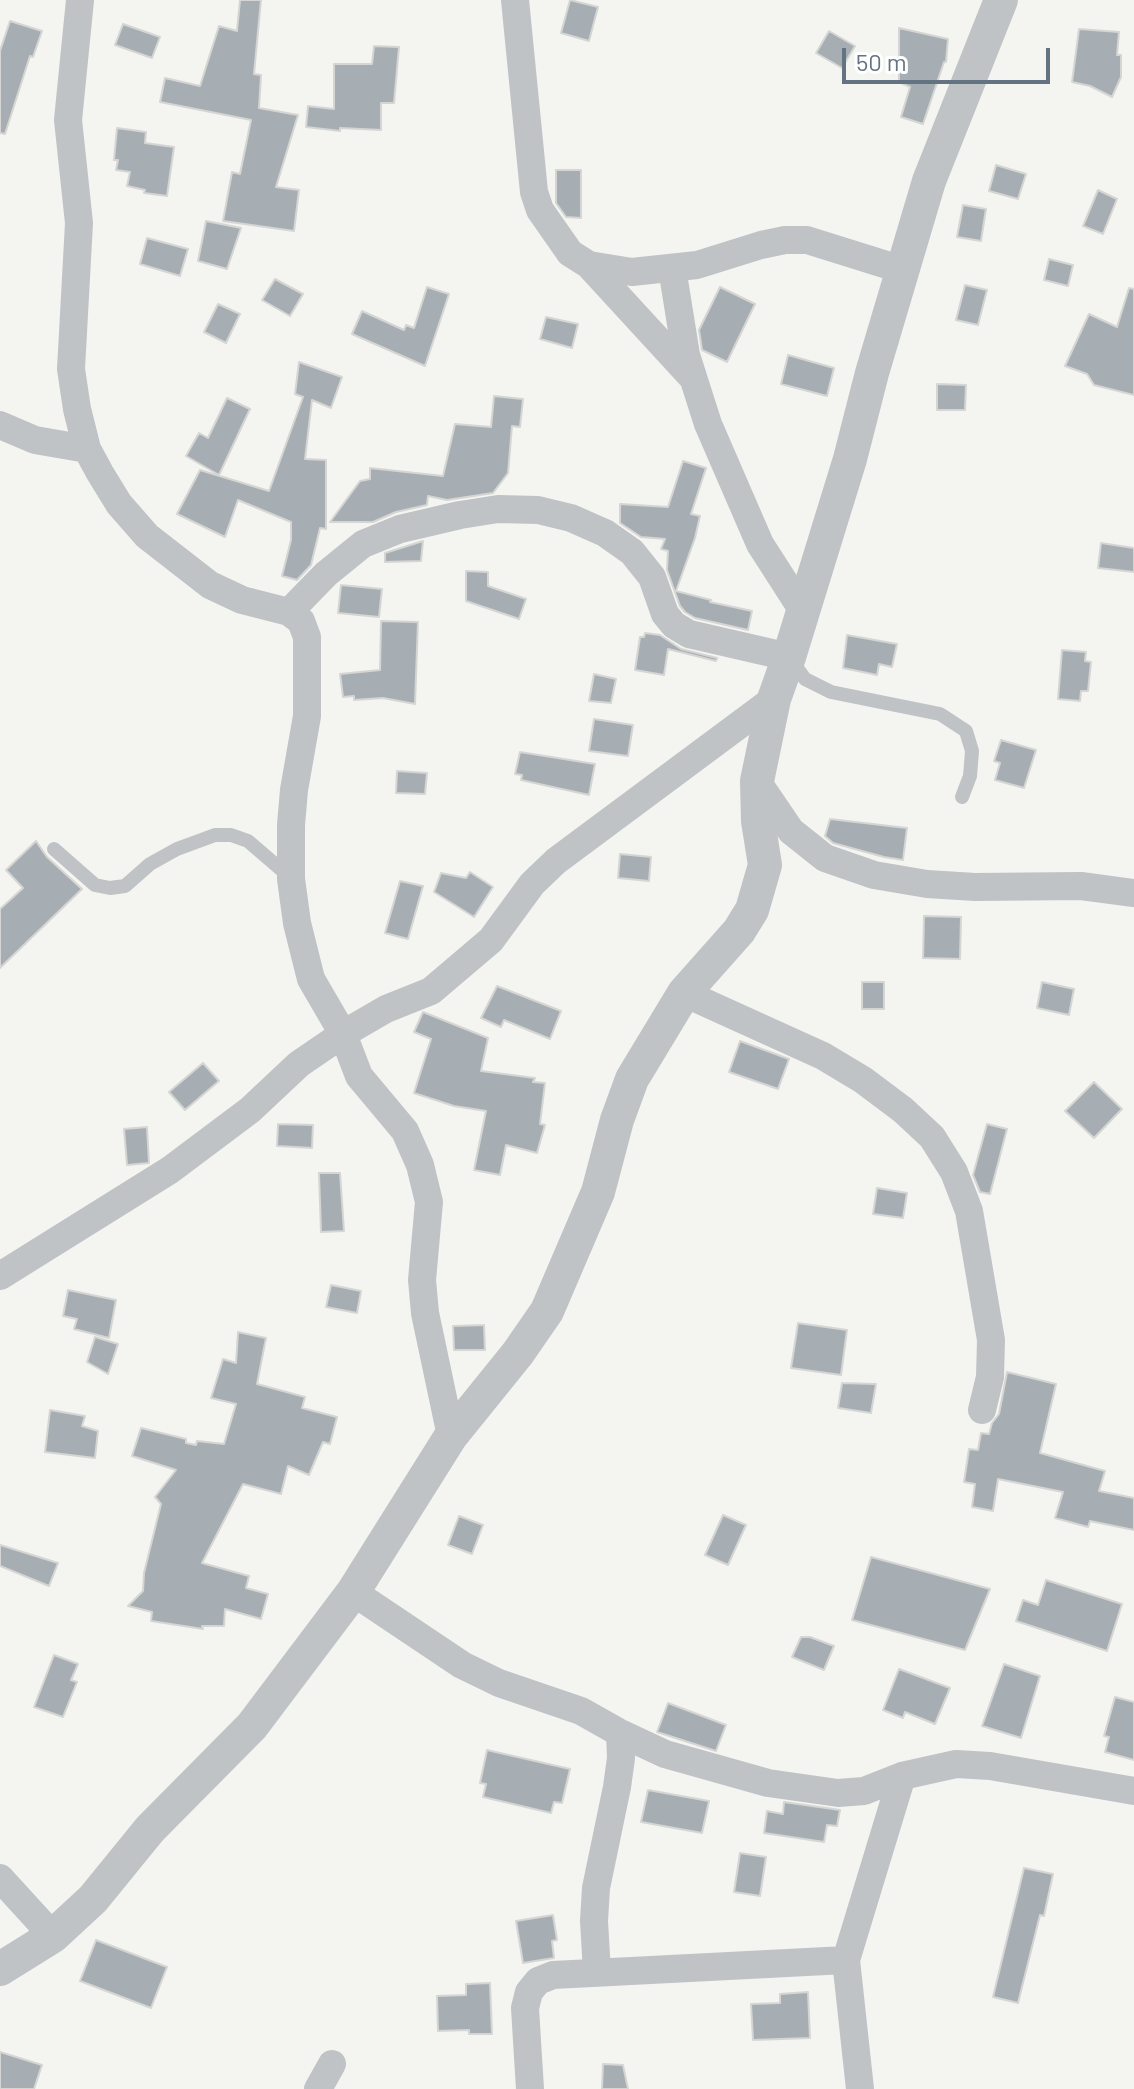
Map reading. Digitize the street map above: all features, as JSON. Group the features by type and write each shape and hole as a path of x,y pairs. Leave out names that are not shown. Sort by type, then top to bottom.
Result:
{"street":[{"path":"80,0 68,120 79,223 71,369 87,449 119,504 147,536 210,585 242,600 289,612 301,621 307,637 307,716 293,802 291,879 297,923 311,979 343,1034 359,1076 405,1131 420,1165 429,1202 422,1280 425,1313 451,1436"},
{"path":"515,0 534,192 540,210 570,253 589,265 695,380"},
{"path":"0,1969 53,1936 93,1899 150,1829 252,1726 353,1592 451,1436 518,1353 547,1311 598,1192 617,1120 632,1079 684,993 739,931 752,910 765,865 758,821 757,781 774,699 850,459 929,181 1001,0"},
{"path":"589,265 632,272 672,268 697,265 785,240 807,240 903,270"},
{"path":"672,268 686,355 708,424 760,544 803,611"},
{"path":"0,425 35,440 87,449"},
{"path":"289,612 326,574 363,544 400,529 460,515 498,509 538,510 571,518 605,533 632,552 652,577 665,614 674,625 689,634 789,657"},
{"path":"0,1276 170,1170 250,1110 299,1064 343,1034 386,1009 431,991 491,940 532,884 556,861 774,699"},
{"path":"757,781 791,831 825,858 874,875 927,884 1081,886 1134,893"},
{"path":"684,993 823,1056 863,1080 932,1137 954,1172 969,1211 991,1340 990,1377 982,1410"},
{"path":"353,1592 462,1665 499,1683 581,1711 665,1754 768,1783 838,1793 864,1791 902,1776 956,1764 990,1766 1134,1791"},
{"path":"597,1972 596,1888 617,1787 620,1733"},
{"path":"860,2089 846,1960 902,1776"},
{"path":"0,1878 53,1936"},
{"path":"530,2089 525,2008 529,1992 538,1981 553,1975 597,1972 846,1960"},
{"path":"318,2089 332,2064"}],"lane":[{"path":"789,657 805,679 831,692 940,714 966,731 972,751 970,776 962,797"},
{"path":"54,849 95,885 110,888 125,886 150,864 177,849 215,835 231,835 248,841 291,879"}],"building":[{"path":"240,0 261,0 254,74 261,75 259,108 298,115 276,187 299,190 294,231 223,221 232,172 240,174 251,120 160,102 165,78 200,86 219,26 237,31"},
{"path":"570,0 598,7 589,41 561,33"},
{"path":"10,21 42,31 33,57 30,56 5,134 0,133 0,51"},
{"path":"123,24 160,37 152,58 115,45"},
{"path":"899,28 948,39 946,62 923,124 901,117 910,87 899,82"},
{"path":"1079,29 1119,32 1117,55 1121,55 1121,77 1112,97 1090,86 1072,82"},
{"path":"829,31 855,46 842,68 816,53"},
{"path":"374,46 399,47 394,103 381,103 381,130 340,128 340,131 306,127 308,106 334,109 334,64 372,64"},
{"path":"117,128 146,132 145,143 174,147 167,196 144,193 145,190 127,186 130,172 116,170 118,160 114,160"},
{"path":"996,165 1026,174 1018,199 989,191"},
{"path":"556,170 581,170 581,218 566,217 556,203"},
{"path":"1098,190 1117,199 1103,234 1083,226"},
{"path":"963,205 986,209 981,241 957,237"},
{"path":"206,221 241,228 227,269 198,261"},
{"path":"147,238 188,249 180,276 140,264"},
{"path":"1049,259 1073,265 1068,286 1044,280"},
{"path":"275,279 303,294 290,316 262,300"},
{"path":"965,285 987,290 978,325 956,320"},
{"path":"427,287 449,294 425,366 352,334 362,311 404,330 406,325 414,328"},
{"path":"720,287 755,304 727,362 702,350 699,330"},
{"path":"1129,288 1134,289 1134,395 1094,385 1087,374 1065,366 1089,314 1117,327"},
{"path":"218,304 240,314 226,343 204,332"},
{"path":"546,317 578,324 572,348 540,339"},
{"path":"788,355 834,368 827,396 781,384"},
{"path":"299,362 342,377 331,408 312,400 305,459 326,460 326,529 320,528 311,565 297,580 282,576 291,540 291,522 238,500 225,537 177,514 200,470 269,491 303,397 295,394"},
{"path":"937,384 966,385 965,410 937,410"},
{"path":"494,396 523,399 520,427 512,426 508,473 493,493 447,500 428,496 427,505 396,512 373,522 330,522 360,481 370,479 370,468 443,476 455,424 491,427"},
{"path":"227,398 250,409 219,475 186,456 199,433 208,438"},
{"path":"683,461 706,468 691,514 700,516 695,538 676,591 752,611 748,630 695,618 685,612 680,606 667,570 668,551 661,549 665,539 641,537 620,523 620,504 668,507"},
{"path":"423,541 421,561 385,562 385,553"},
{"path":"1101,543 1134,548 1134,572 1098,568"},
{"path":"466,571 488,572 488,586 526,599 519,619 466,601"},
{"path":"341,585 382,589 379,617 338,613"},
{"path":"381,621 418,622 415,704 383,698 354,700 354,696 343,697 340,674 380,670"},
{"path":"645,633 660,635 681,649 717,658 716,661 668,649 664,675 635,670 640,637 644,637"},
{"path":"847,635 897,644 892,667 879,664 877,675 843,668"},
{"path":"1062,650 1086,652 1085,661 1091,662 1088,691 1081,691 1080,701 1058,699"},
{"path":"594,674 616,679 611,703 589,701"},
{"path":"594,719 633,725 628,756 589,751"},
{"path":"1001,740 1036,750 1024,788 995,780 1000,763 994,761"},
{"path":"520,752 595,764 589,795 521,780 522,775 515,774"},
{"path":"397,771 427,773 425,794 396,793"},
{"path":"830,819 907,828 903,860 833,843 825,836"},
{"path":"36,841 47,857 82,889 0,968 0,909 23,888 6,870"},
{"path":"620,854 651,857 649,881 618,878"},
{"path":"470,872 493,887 474,917 434,892 441,873 466,878"},
{"path":"400,881 423,886 408,939 385,933"},
{"path":"924,916 961,917 960,959 923,958"},
{"path":"862,982 884,982 884,1009 862,1009"},
{"path":"1042,982 1074,989 1069,1015 1037,1008"},
{"path":"497,986 561,1011 550,1039 504,1020 501,1027 481,1018"},
{"path":"423,1012 488,1038 481,1071 535,1078 533,1082 545,1083 540,1124 545,1125 537,1153 506,1145 500,1175 474,1170 486,1111 454,1106 414,1093 431,1039 414,1032"},
{"path":"740,1041 789,1059 778,1089 729,1072"},
{"path":"203,1063 219,1081 185,1110 169,1092"},
{"path":"1094,1082 1122,1109 1094,1138 1065,1111"},
{"path":"278,1124 313,1125 312,1148 277,1146"},
{"path":"987,1124 1007,1129 990,1194 980,1192 973,1175"},
{"path":"147,1127 149,1163 127,1165 124,1129"},
{"path":"319,1173 340,1173 344,1231 321,1232"},
{"path":"877,1188 907,1193 903,1218 873,1214"},
{"path":"331,1285 361,1291 357,1313 326,1307"},
{"path":"68,1290 116,1300 109,1338 74,1329 77,1319 63,1316"},
{"path":"798,1323 847,1330 841,1375 791,1368"},
{"path":"484,1325 485,1350 454,1350 453,1326"},
{"path":"238,1332 266,1338 257,1384 305,1397 302,1408 337,1417 330,1444 323,1442 309,1475 288,1466 281,1494 243,1484 202,1563 249,1576 246,1588 268,1594 261,1619 225,1609 224,1626 202,1626 203,1629 151,1621 152,1612 128,1606 143,1591 144,1573 161,1504 155,1497 176,1470 132,1456 141,1428 186,1439 186,1443 196,1445 197,1441 224,1444 236,1404 211,1398 223,1359 236,1363"},
{"path":"95,1337 118,1344 108,1374 87,1362"},
{"path":"1007,1372 1056,1384 1040,1453 1105,1471 1099,1491 1134,1498 1134,1530 1090,1521 1088,1527 1055,1518 1063,1492 998,1479 993,1511 972,1507 975,1484 964,1482 969,1449 978,1450 981,1433 989,1434 999,1414"},
{"path":"842,1383 876,1384 871,1413 838,1408"},
{"path":"50,1410 85,1416 82,1426 98,1431 95,1458 45,1452"},
{"path":"723,1515 746,1525 728,1565 705,1555"},
{"path":"459,1516 483,1525 472,1554 448,1545"},
{"path":"0,1545 58,1563 49,1586 0,1566"},
{"path":"871,1557 990,1589 965,1650 852,1620"},
{"path":"1046,1580 1122,1604 1107,1651 1016,1621 1023,1600 1038,1605"},
{"path":"801,1637 834,1646 824,1670 792,1657"},
{"path":"54,1655 78,1664 71,1680 77,1682 63,1717 34,1707"},
{"path":"1004,1664 1040,1676 1021,1738 982,1726"},
{"path":"899,1669 950,1688 935,1724 905,1712 903,1718 883,1710"},
{"path":"1115,1697 1134,1702 1134,1760 1105,1752 1109,1737 1104,1736"},
{"path":"668,1703 726,1725 716,1751 657,1732"},
{"path":"487,1750 570,1769 562,1803 554,1802 551,1813 483,1797 486,1784 480,1783"},
{"path":"648,1790 709,1801 702,1833 641,1822"},
{"path":"784,1802 840,1810 837,1826 827,1825 824,1842 764,1833 767,1811 783,1814"},
{"path":"740,1853 766,1857 760,1896 734,1892"},
{"path":"1024,1868 1053,1874 1018,2003 993,1997"},
{"path":"553,1915 557,1940 552,1941 554,1958 523,1963 516,1921"},
{"path":"96,1940 167,1967 151,2008 80,1981"},
{"path":"490,1983 492,2034 469,2034 469,2030 438,2031 437,1996 466,1995 466,1984"},
{"path":"808,1992 810,2038 753,2040 751,2004 780,2003 780,1994"},
{"path":"0,2052 42,2065 34,2089 0,2089"},
{"path":"603,2064 623,2065 628,2089 602,2089"}]}
